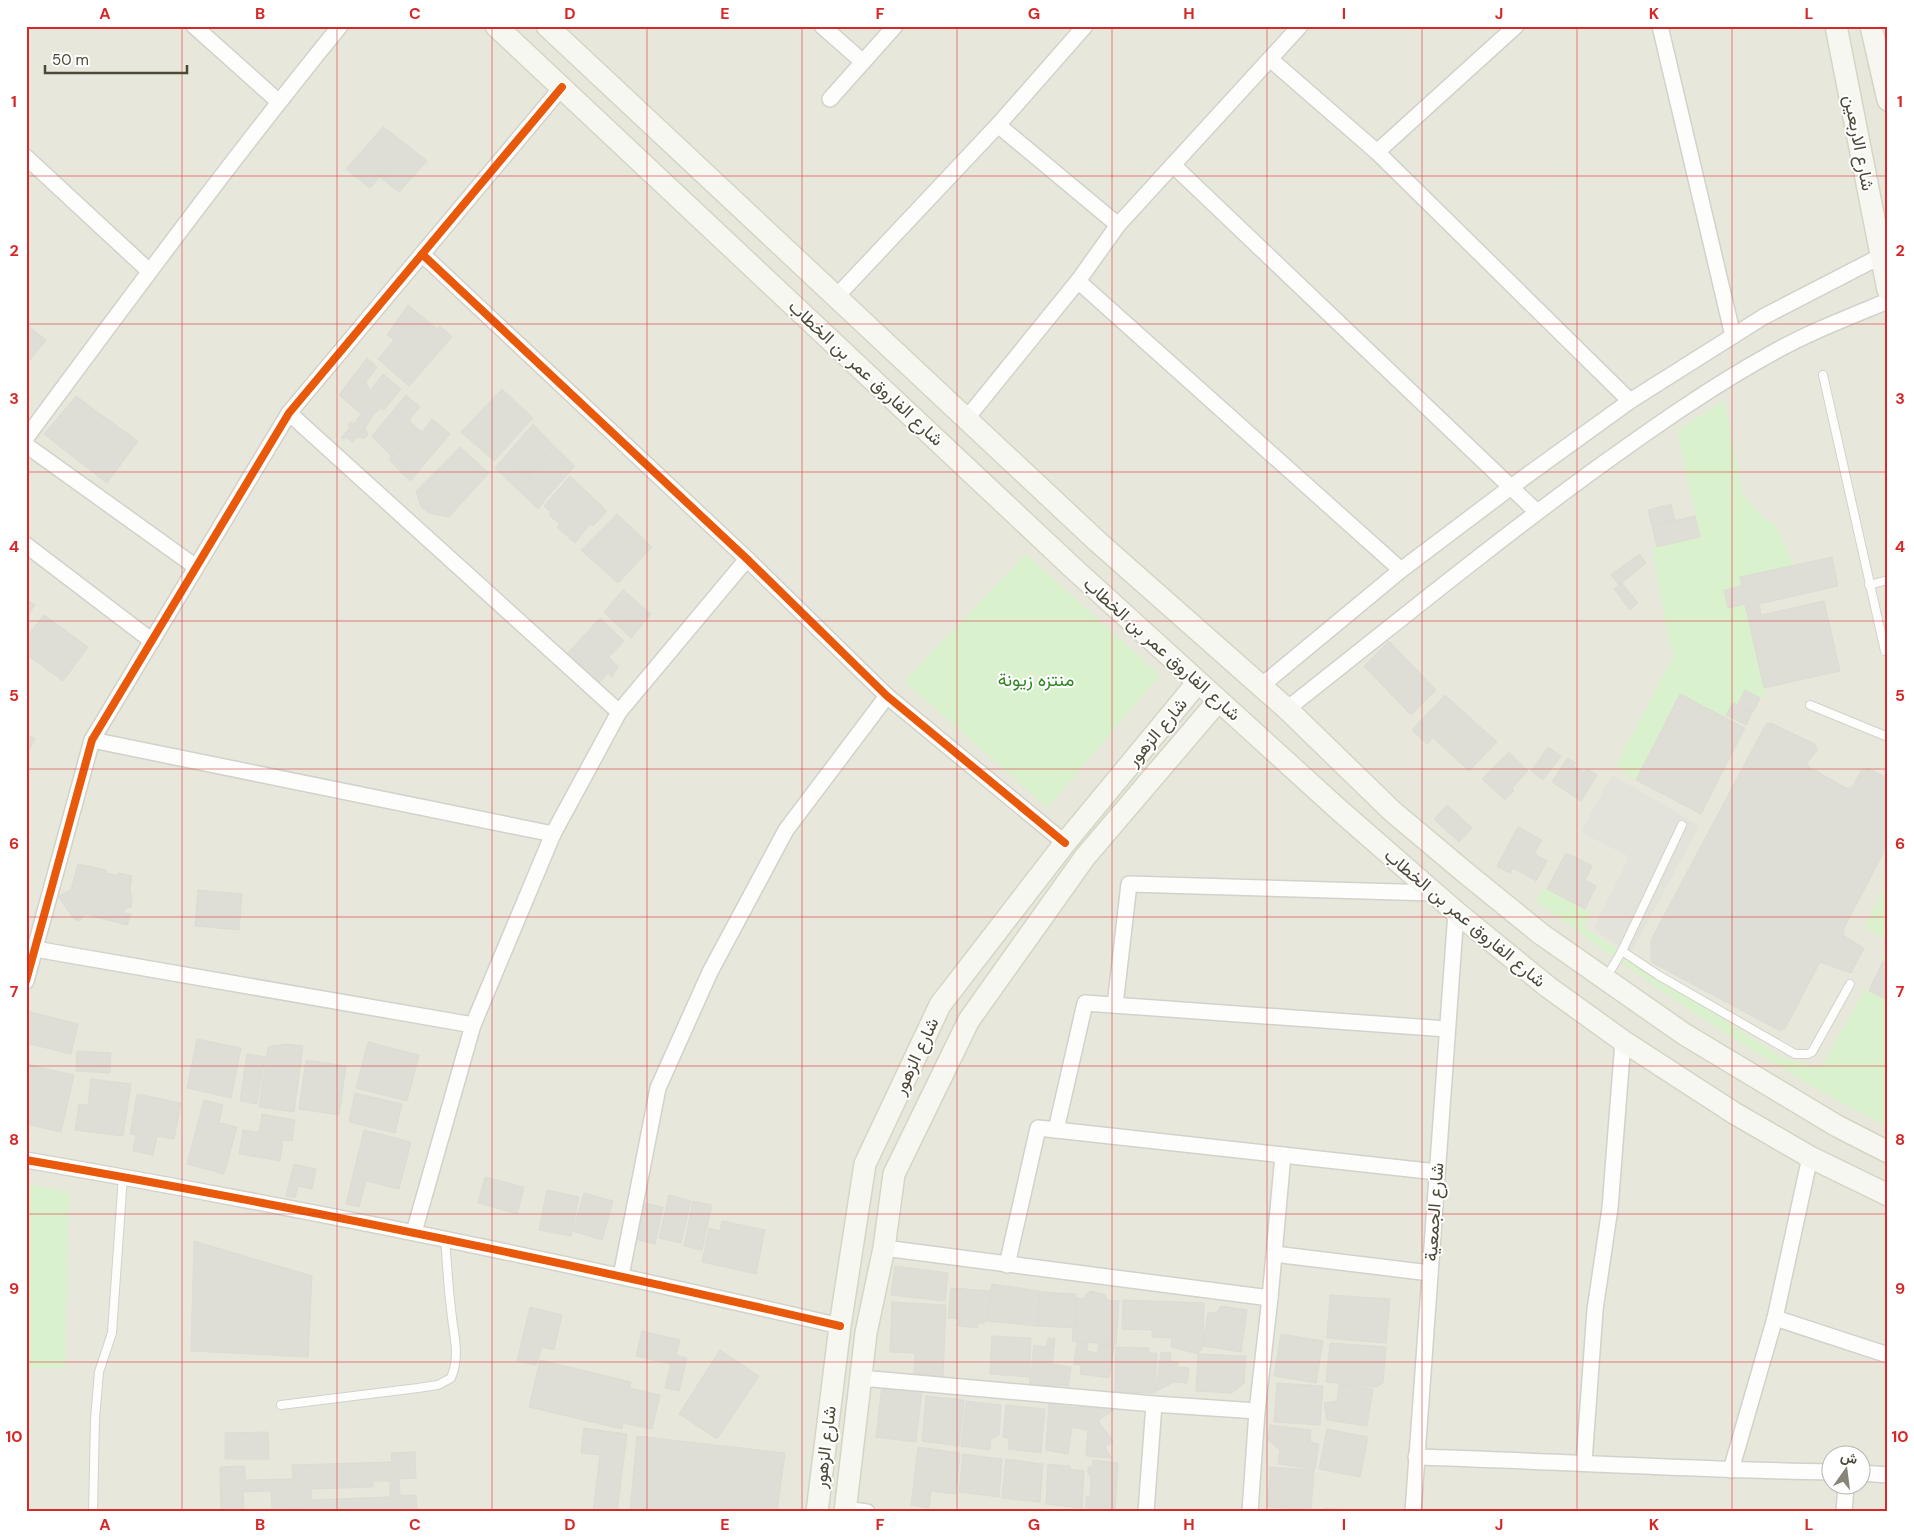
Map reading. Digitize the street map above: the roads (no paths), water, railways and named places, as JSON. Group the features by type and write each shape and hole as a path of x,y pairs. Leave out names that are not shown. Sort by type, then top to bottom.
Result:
{"main road":[{"name":"شارع الفاروق عمر بن الخطاب","path":"496,26 1066,562 1433,893 1548,988 1623,1040 1734,1113 1810,1157 1888,1195"},
{"path":"547,26 1098,542 1287,709 1392,811 1444,855 1541,934 1652,1013 1749,1075 1837,1126 1888,1152"},
{"name":"شارع الاربعين","path":"1836,26 1888,290"},
{"name":"شارع الاربعين","path":"1871,26 1888,100"},
{"name":"شارع الزهور","path":"817,1512 840,1326 866,1164 940,1006 1065,843 1198,682"},
{"name":"شارع الزهور","path":"845,1511 866,1333 884,1248 894,1174 970,1020 1084,857 1218,700"},
{"path":"940,1006 970,1020"}],"street":[{"path":"194,26 279,102"},
{"path":"26,438 149,271 340,26"},
{"path":"822,26 863,62"},
{"path":"830,99 895,26"},
{"path":"836,297 998,125 1085,26"},
{"path":"967,418 1078,281 1118,225 1300,26"},
{"path":"1378,152 1516,26"},
{"path":"1660,26 1732,336"},
{"path":"1270,59 1378,152 1630,401"},
{"path":"26,981 92,740 288,414 562,87"},
{"path":"998,125 1118,225"},
{"path":"26,157 149,271"},
{"path":"1173,165 1537,512"},
{"path":"422,254 747,559 888,696 1065,843"},
{"path":"1261,686 1401,570 1630,401 1791,301 1881,256"},
{"path":"1078,281 1401,570"},
{"path":"1287,709 1537,512 1654,427 1742,370 1808,334 1888,302"},
{"path":"288,414 619,712"},
{"path":"26,445 196,567"},
{"path":"26,544 152,641"},
{"path":"414,1232 473,1025 553,834 619,712 747,559"},
{"path":"621,1276 658,1088 710,972 786,830 888,696"},
{"path":"92,740 553,834"},
{"path":"1115,1005 1130,884 1433,893"},
{"name":"شارع الجمعية","path":"1413,1512 1456,912"},
{"path":"35,949 473,1025"},
{"path":"1056,1130 1085,1003 1447,1029"},
{"path":"1584,1462 1596,1310 1610,1208 1623,1040"},
{"path":"1007,1265 1038,1128 1437,1172"},
{"path":"1250,1512 1257,1411 1270,1298 1282,1155"},
{"path":"1731,1470 1775,1318 1810,1157"},
{"path":"26,1160 124,1176 446,1238 840,1326"},
{"path":"884,1248 1270,1298"},
{"path":"1274,1254 1430,1273"},
{"path":"1775,1318 1888,1355"},
{"path":"861,1378 1154,1404 1257,1411"},
{"path":"1146,1512 1154,1404"},
{"path":"1416,1457 1584,1462 1731,1470 1822,1472"},
{"path":"1872,1474 1888,1475"},
{"path":"1844,1512 1845,1496"},
{"path":"845,1511 867,1512"}],"lane":[{"path":"1823,375 1885,651"},
{"path":"1869,585 1888,580"},
{"path":"1810,705 1888,737"},
{"path":"1605,980 1622,951 1682,825"},
{"path":"1622,951 1658,975 1795,1054 1808,1054 1812,1052 1850,984"},
{"path":"92,1512 94,1419 99,1372 112,1333 124,1176"},
{"path":"281,1405 438,1385 451,1378 456,1366 456,1343 451,1310 446,1238"}],"park label":[{"name":"منتزه زيونة","path":"1036,680"}]}
